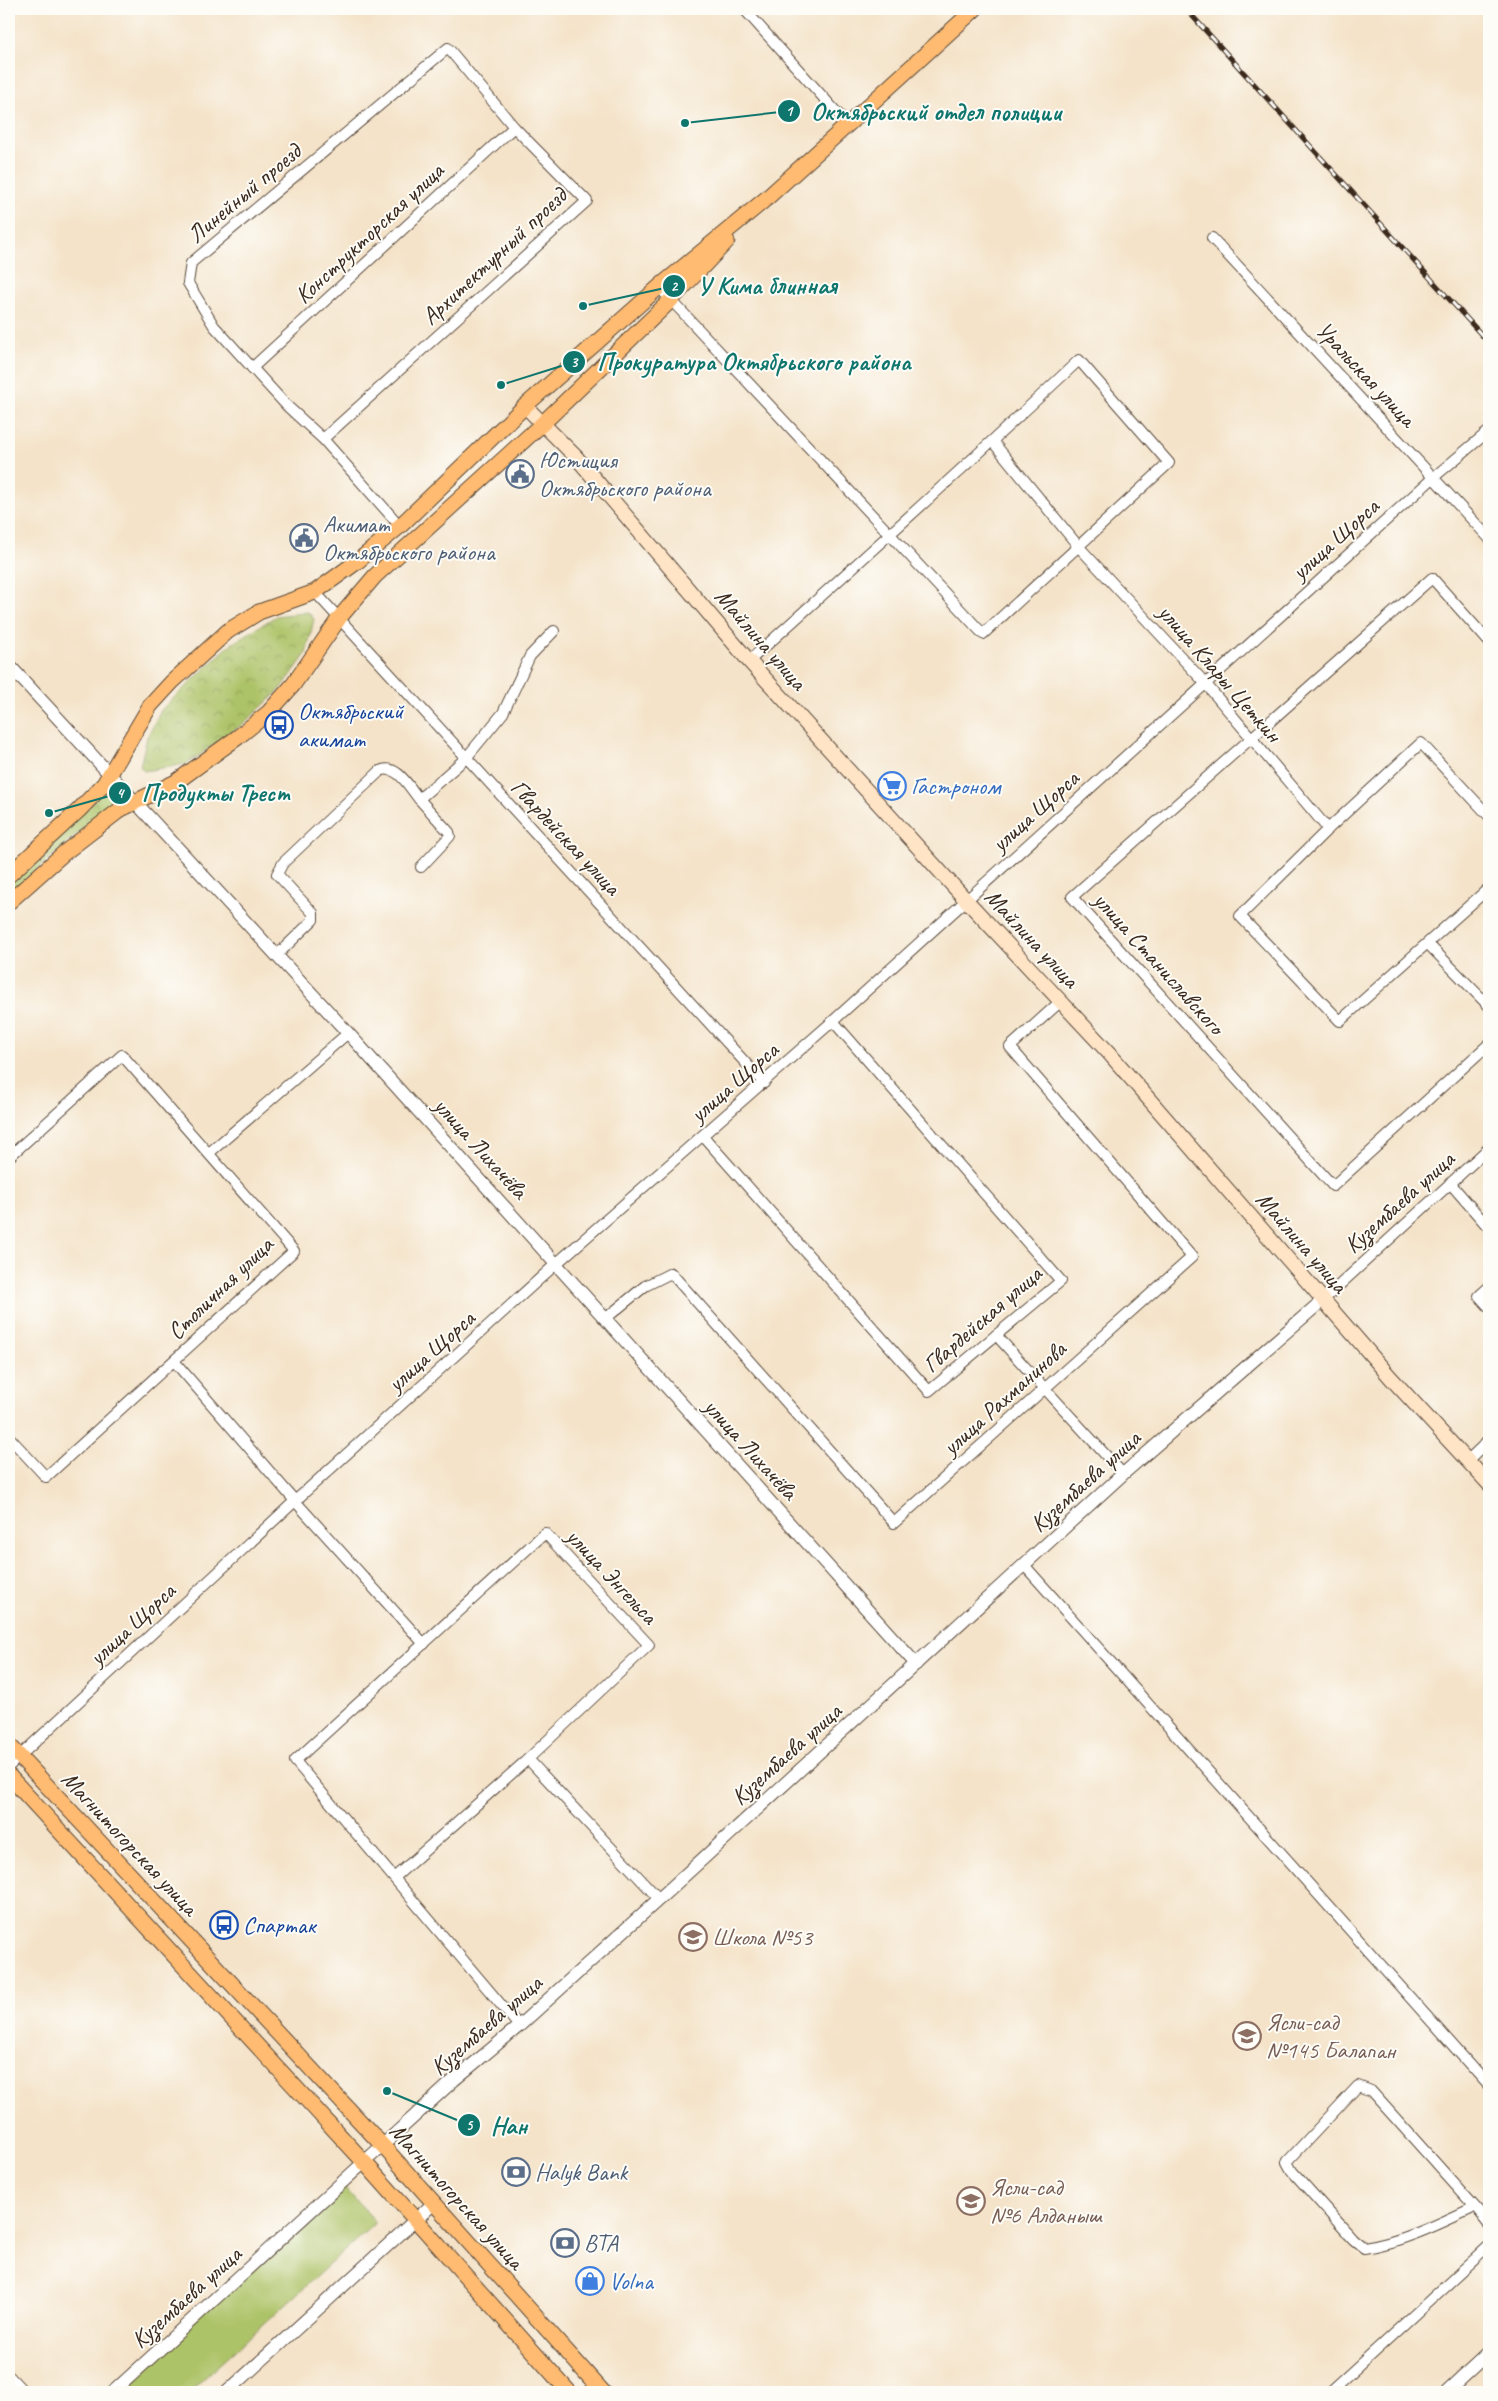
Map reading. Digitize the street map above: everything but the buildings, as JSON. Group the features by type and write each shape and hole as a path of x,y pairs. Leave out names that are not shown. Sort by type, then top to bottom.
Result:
{"main road":[{"path":"9,875 79,810 110,773 150,706 172,682 228,631 260,612 315,592 358,561 400,526 525,406 659,286 768,198 975,9"},
{"path":"9,902 71,847 121,808 136,803 176,782 269,712 294,685 340,618 375,576 542,424 671,300 768,198"},
{"name":"Майлина улица","path":"525,406 576,457 750,661 966,900 1061,1001 1323,1300 1489,1484"},
{"name":"Магнитогорская улица","path":"12,1756 383,2146 603,2392"},
{"name":"Магнитогорская улица","path":"9,1776 365,2163 569,2392"}],"street":[{"path":"744,9 848,125"},
{"name":"Архитектурный проезд","path":"323,439 587,201 514,127 448,48"},
{"name":"Линейный проезд","path":"400,526 323,439 287,406 214,326 188,283 191,263 448,48"},
{"name":"Конструкторская улица","path":"252,368 514,127"},
{"name":"Уральская улица","path":"1212,238 1489,538"},
{"path":"659,286 671,300 890,534 983,634 1169,463 1079,360 992,442 890,534 750,661"},
{"name":"улица Щорса","path":"12,1756 557,1263 833,1022 1205,683 1434,477 1489,431"},
{"name":"улица Клары Цеткин","path":"992,442 1079,546 1205,683 1328,829"},
{"name":"улица Станиславского","path":"1489,642 1432,578 1072,897 1332,1186 1489,1044"},
{"name":"Гвардейская улица","path":"315,592 764,1082"},
{"path":"420,799 466,758 503,713 530,656 554,631"},
{"name":"улица Лихачёва","path":"9,665 557,1263 916,1664"},
{"path":"1489,816 1421,743 1328,829 1240,916 1340,1021 1489,888"},
{"path":"276,956 313,920 313,913 277,874 283,863 380,771 386,768 394,770 449,832 450,836 421,866"},
{"path":"1428,944 1489,1006"},
{"name":"улица Рахманинова","path":"606,1319 645,1286 671,1273 894,1522 1192,1257 1010,1047 1061,1001"},
{"name":"Гвардейская улица","path":"703,1136 930,1391 1061,1281 833,1022"},
{"path":"208,1153 348,1033"},
{"name":"Столичная улица","path":"9,1157 122,1055 294,1251 46,1477 9,1437"},
{"name":"Кузембаева улица","path":"113,2392 454,2080 519,2026 659,1899 1124,1474 1323,1300 1489,1148"},
{"path":"1450,1183 1489,1228"},
{"path":"1489,1287 1479,1296 1489,1307"},
{"path":"996,1335 1124,1474"},
{"name":"Столичная улица","path":"174,1361 295,1501"},
{"path":"1468,1460 1489,1440"},
{"path":"295,1501 424,1644"},
{"name":"улица Энгельса","path":"395,1877 528,1759 649,1645 545,1533 295,1761 519,2026"},
{"path":"1024,1566 1489,2086"},
{"path":"528,1759 659,1899"},
{"path":"1475,2207 1413,2235 1378,2246 1364,2248 1353,2239 1292,2171 1287,2162 1358,2086 1362,2086 1371,2091 1475,2207 1489,2225"},
{"path":"228,2392 434,2203"},
{"path":"1330,2392 1489,2246"},
{"path":"1447,2392 1489,2353"},
{"path":"9,2376 24,2392"}],"green space":[{"path":"308,612 314,619 306,654 281,689 243,724 187,764 144,771 140,766 147,737 161,710 230,645 276,616"},
{"path":"106,789 115,800 9,895 9,878"},
{"path":"343,2186 376,2222 189,2392 113,2392"}],"railway":[{"path":"1186,9 1489,343"}],"place":[{"name":"Октябрьский отдел полиции","path":"685,123"},
{"name":"У Кима блинная","path":"583,306"},
{"name":"Прокуратура Октябрьского района","path":"501,385"},
{"name":"Юстиция Октябрьского района","path":"520,474"},
{"name":"Акимат Октябрьского района","path":"304,538"},
{"name":"Октябрьский акимат","path":"279,725"},
{"name":"Гастроном","path":"892,786"},
{"name":"Продукты Трест","path":"49,813"},
{"name":"Спартак","path":"224,1925"},
{"name":"Школа №53","path":"693,1937"},
{"name":"Ясли-сад №145 Балапан","path":"1247,2036"},
{"name":"Нан","path":"387,2091"},
{"name":"Halyk Bank","path":"516,2172"},
{"name":"Ясли-сад №6 Алданыш","path":"971,2201"},
{"name":"BTA","path":"565,2243"},
{"name":"Volna","path":"590,2281"}]}
